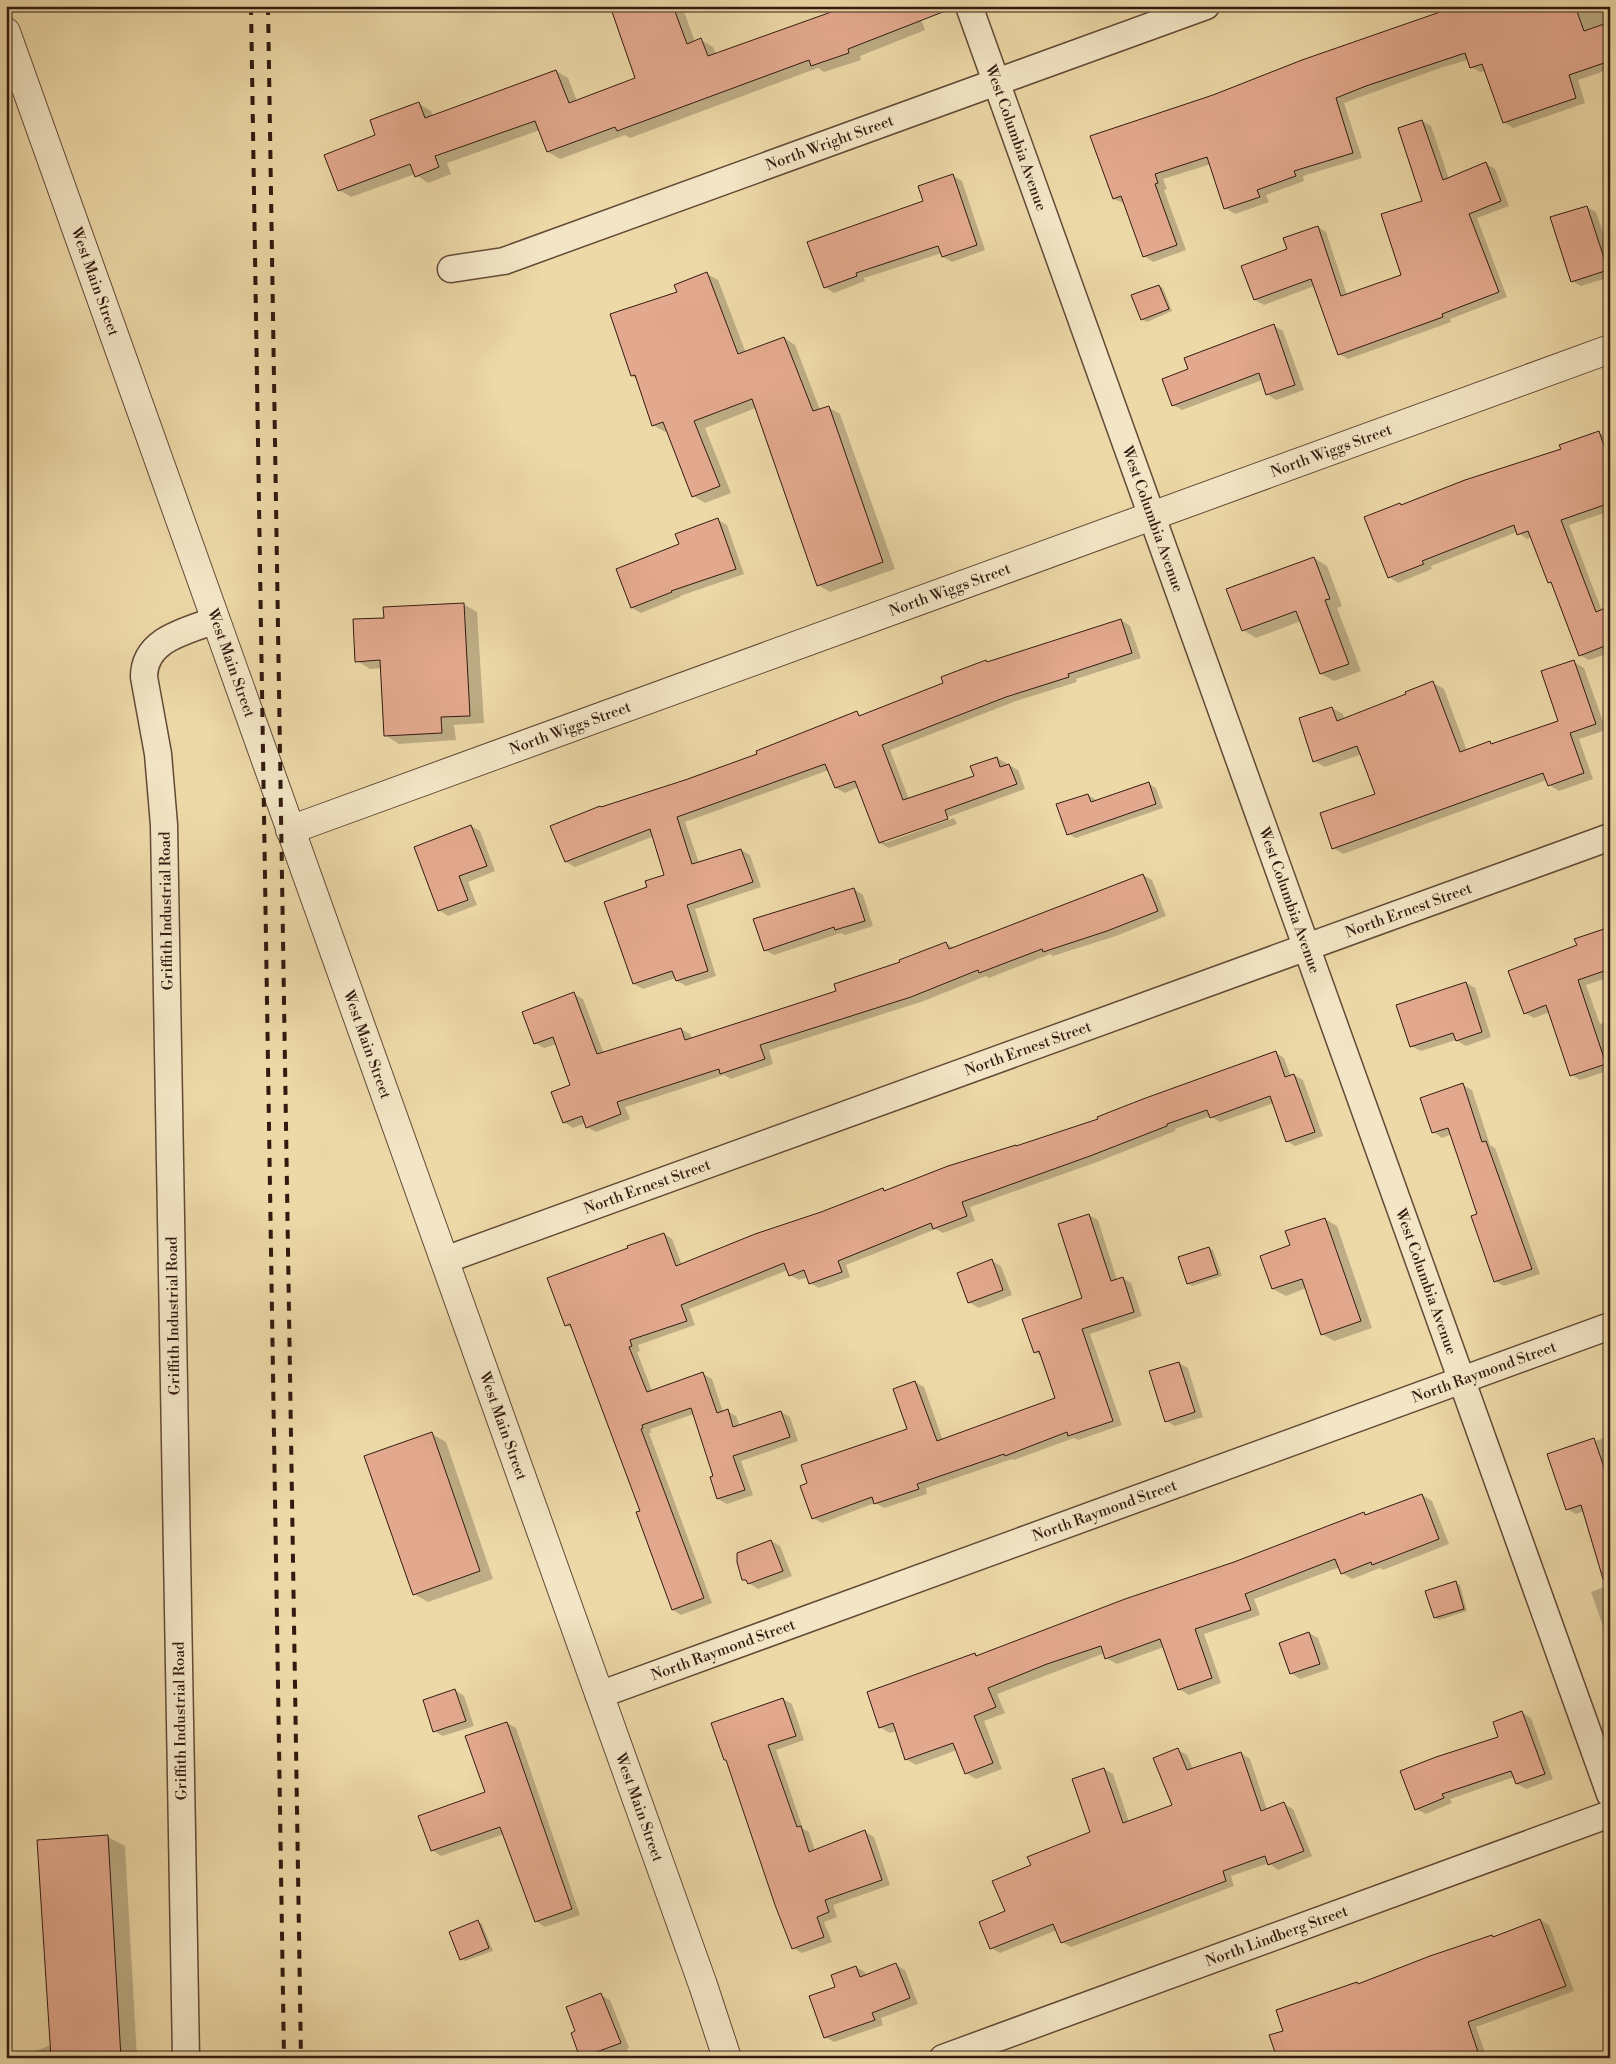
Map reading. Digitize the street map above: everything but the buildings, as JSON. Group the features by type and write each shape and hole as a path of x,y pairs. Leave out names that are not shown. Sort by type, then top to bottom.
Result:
{"street":[{"name":"West Columbia Avenue","path":"969,6 1610,1794"},
{"name":"North Wright Street","path":"451,268 504,260 1206,6"},
{"name":"West Main Street","path":"6,32 445,1260 703,1985 727,2058"},
{"name":"North Wiggs Street","path":"290,830 1610,349"},
{"name":"Griffith Industrial Road","path":"186,2058 164,825 158,754 144,677 144,666 148,656 156,646 170,638 216,620"},
{"name":"North Ernest Street","path":"445,1260 1610,838"},
{"name":"North Raymond Street","path":"599,1695 1610,1326"},
{"name":"North Lindberg Street","path":"942,2058 1610,1814"}],"railway":[{"path":"251,6 284,2058"},
{"path":"268,6 301,2058"}]}
